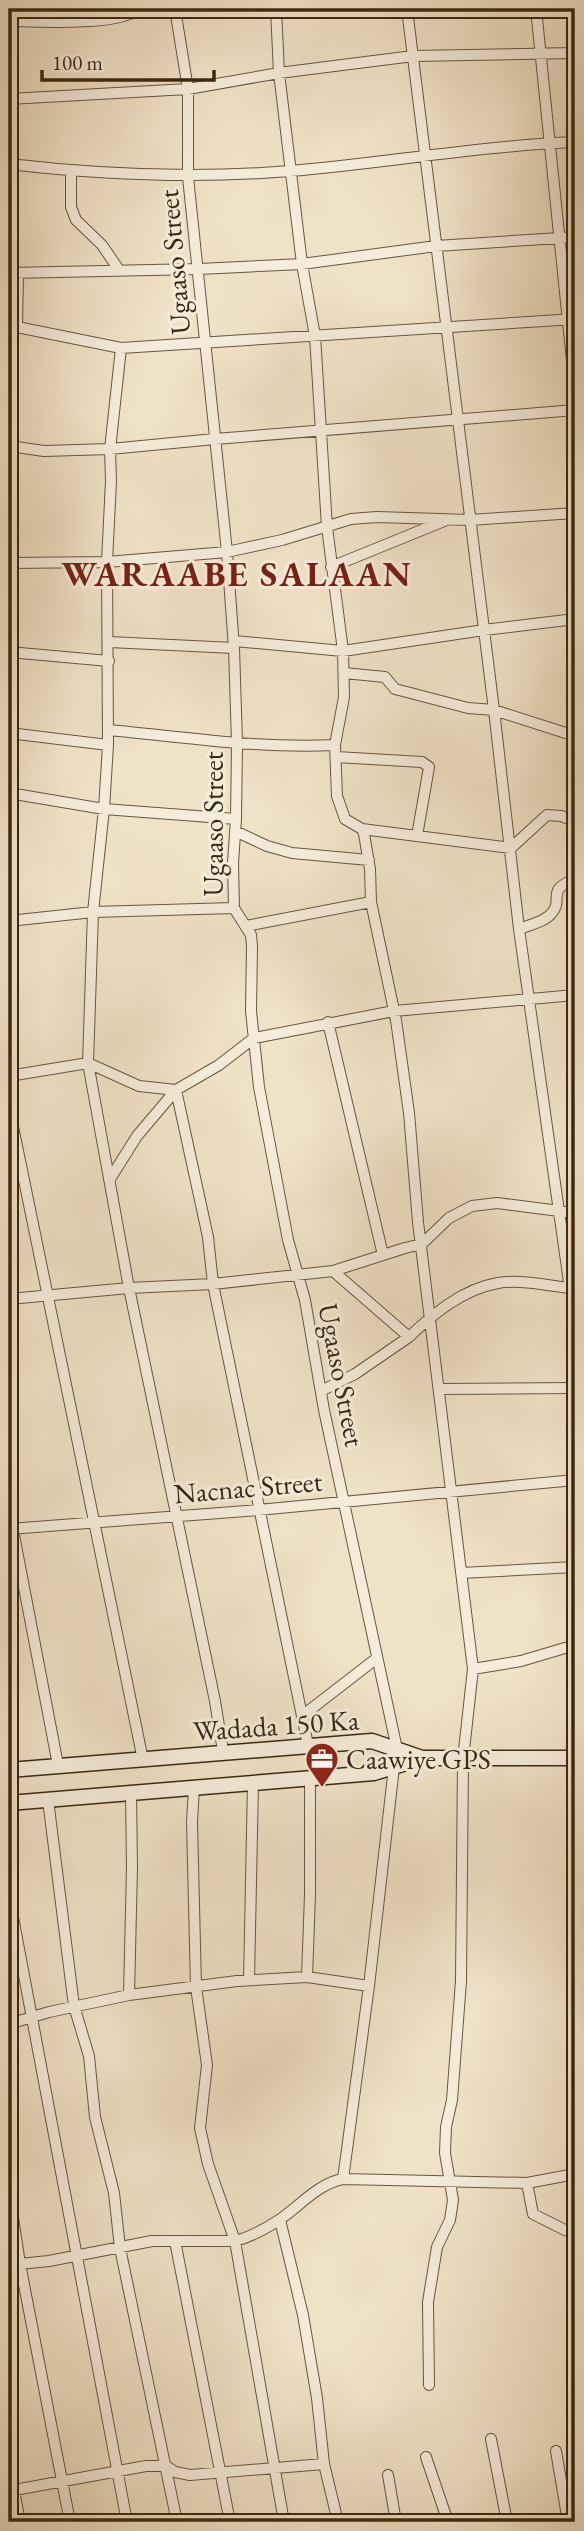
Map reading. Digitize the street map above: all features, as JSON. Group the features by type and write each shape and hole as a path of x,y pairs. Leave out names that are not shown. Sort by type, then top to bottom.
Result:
{"street":[{"path":"9,21 74,22 107,19 140,9"},
{"name":"Ugaaso Street","path":"175,9 188,89 188,177 227,552 234,645 237,743 234,908 251,935 250,981 262,1100 288,1240 305,1300 343,1502 397,1749"},
{"path":"275,9 279,73 302,264 315,336 327,527 343,651 344,696 335,746 340,808 345,819 362,829 511,848 547,815 575,821"},
{"path":"321,1391 355,1374 409,1337 431,1315 466,1294 498,1283 573,1289 541,1093 519,929 407,9"},
{"path":"536,9 560,238 572,319 575,390"},
{"path":"9,99 188,89 279,73 413,56 575,53"},
{"path":"9,164 71,171 188,177 291,172 425,155 575,142"},
{"path":"71,171 71,207 76,220 102,244 119,270"},
{"path":"9,337 18,327 13,273 302,264 436,246 575,237"},
{"path":"18,327 121,348 572,319"},
{"path":"121,348 110,449 107,562 109,730 93,912 88,1063 129,1288 215,1700 223,1751"},
{"path":"9,446 44,451 110,449 575,410"},
{"path":"9,563 107,562 227,552 351,519 377,517 470,520 575,513"},
{"path":"331,567 447,520"},
{"path":"109,642 343,651 575,619"},
{"path":"9,652 109,661"},
{"path":"344,673 385,677 395,689 468,708 494,710 575,736"},
{"path":"109,730 237,743 335,746"},
{"path":"9,733 108,745"},
{"path":"336,757 422,762 429,767 417,836"},
{"path":"9,793 104,809 236,819"},
{"path":"362,829 369,860 371,902 394,1011 408,1113 450,1493 474,1669 463,1759 461,1980 452,2100 446,2127 445,2153 453,2200 450,2220 437,2247 428,2302 429,2385"},
{"path":"235,831 267,846 292,853 369,860"},
{"path":"519,929 550,916 554,910 557,889 575,878"},
{"path":"246,926 371,902"},
{"path":"9,921 93,912 234,908"},
{"path":"110,1179 136,1136 176,1090 219,1065 254,1038 394,1011 575,995"},
{"path":"328,1022 383,1255"},
{"path":"9,1076 88,1063 139,1086 176,1090"},
{"path":"176,1090 208,1237 213,1284 258,1510 308,1745"},
{"path":"9,1107 143,1760"},
{"path":"9,1299 129,1288 213,1284 334,1271 422,1244 449,1218 472,1206 497,1203 575,1213"},
{"path":"334,1271 409,1337"},
{"path":"440,1389 575,1388"},
{"name":"Nacnac Street","path":"11,1529 258,1510 575,1480"},
{"path":"9,1509 58,1765"},
{"path":"461,1573 575,1567"},
{"path":"474,1669 521,1661 575,1645"},
{"path":"302,1716 377,1658"},
{"name":"Wadada 150 Ka","path":"9,1770 372,1741 422,1758"},
{"path":"422,1758 575,1758"},
{"name":"Wadada 150 Ka","path":"9,1803 374,1773 422,1758"},
{"path":"343,2179 394,1767"},
{"path":"307,1977 310,1778"},
{"path":"249,1980 253,1783"},
{"path":"194,1788 192,1822 196,1987 206,2065 201,2128 208,2164 235,2241 284,2522"},
{"path":"129,1995 131,1793"},
{"path":"48,1800 74,2006 89,2056 95,2117 114,2193 120,2248 177,2522"},
{"path":"575,1895 575,1920"},
{"path":"9,1896 127,2522"},
{"path":"9,2024 74,2006 129,1995 249,1980 307,1977 369,1986"},
{"path":"9,2265 78,2256 152,2241 235,2241 247,2238 280,2220 330,2181 343,2179 527,2183 575,2174"},
{"path":"527,2183 533,2214 565,2230 575,2232"},
{"path":"9,2191 20,2264 71,2522"},
{"path":"280,2220 303,2315 317,2398 324,2464 338,2522"},
{"path":"175,2241 230,2522"},
{"path":"491,2438 507,2522"},
{"path":"556,2451 568,2522"},
{"path":"426,2456 448,2522"},
{"path":"11,2490 117,2470 166,2466 175,2472 190,2475 324,2464"},
{"path":"9,2465 11,2490 20,2522"},
{"path":"388,2475 396,2522"}],"place":[{"name":"Caawiye GPS","path":"322,1789"}],"district":[{"name":"WARAABE SALAAN","path":"237,574"}]}
